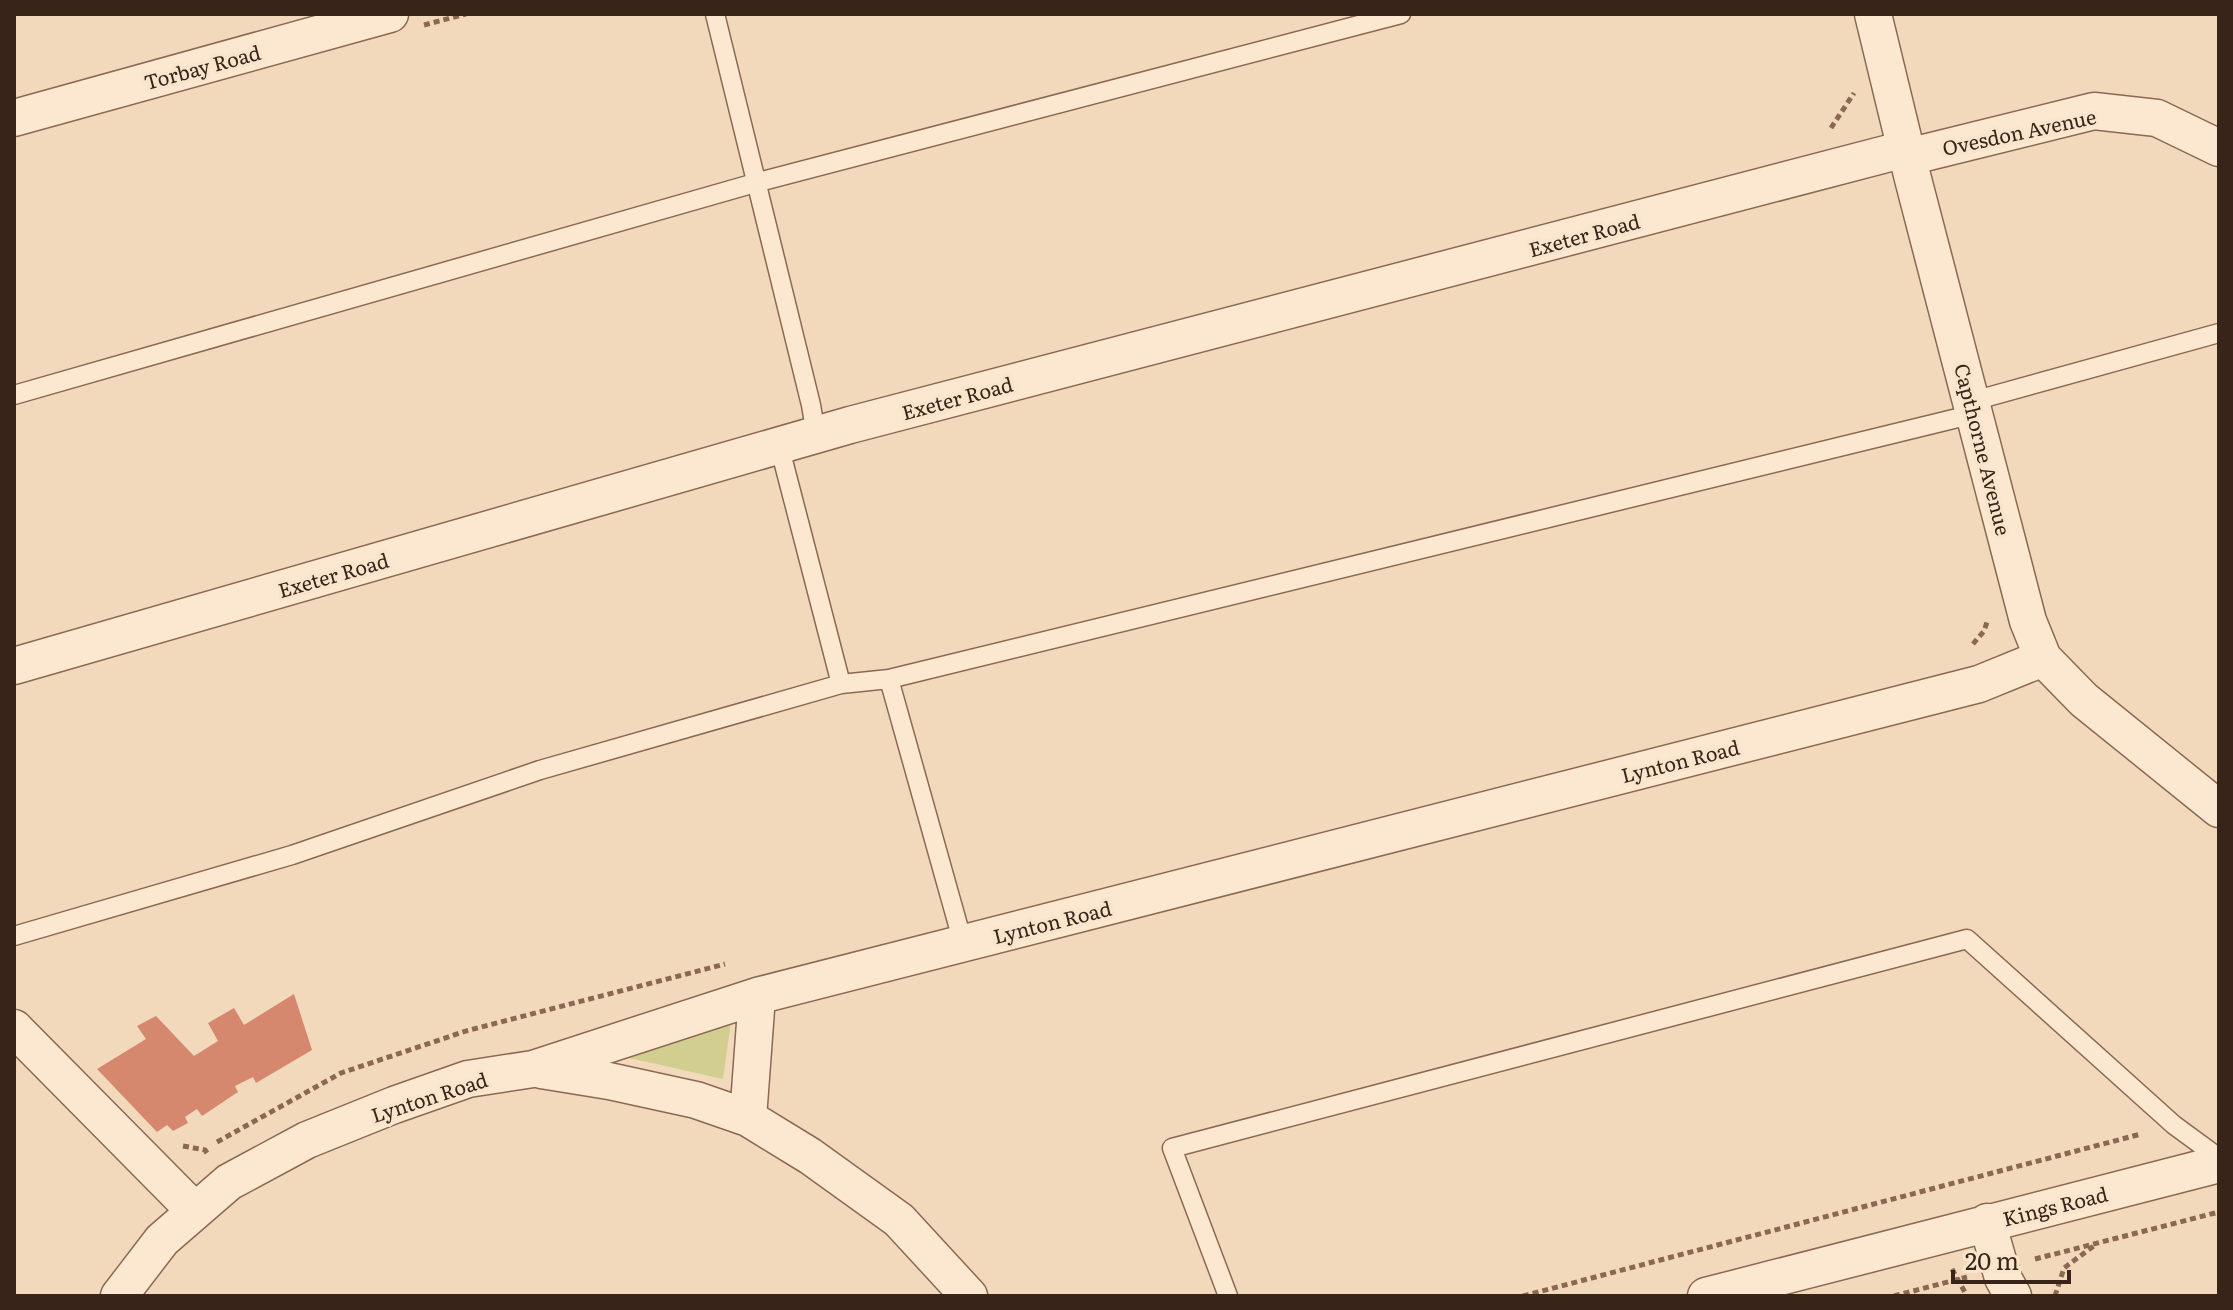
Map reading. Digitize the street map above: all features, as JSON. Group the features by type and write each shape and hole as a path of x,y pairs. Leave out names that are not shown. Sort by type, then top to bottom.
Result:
{"street":[{"name":"Torbay Road","path":"14,118 390,14"},
{"name":"Capthorne Avenue","path":"1873,14 2028,621 2043,658 2084,700 2219,809"},
{"name":"Ovesdon Avenue","path":"1907,153 2094,111 2157,118 2219,148"},
{"name":"Exeter Road","path":"14,666 779,445 1907,153"},
{"name":"Lynton Road","path":"119,1296 162,1240 229,1182 307,1140 468,1079 533,1069 757,996 1979,684 2043,658"},
{"path":"748,1118 757,996"},
{"path":"14,1028 194,1210"},
{"path":"533,1069 681,1097 748,1118 810,1156 899,1220 969,1296"},
{"name":"Kings Road","path":"1706,1296 2219,1161"},
{"path":"1987,1222 2006,1282"}],"lane":[{"path":"715,14 816,435"},
{"path":"14,395 755,183 1401,14"},
{"path":"14,936 292,855 540,770 841,684 889,679 1974,408 2219,333"},
{"path":"779,445 841,684"},
{"path":"889,679 963,943"},
{"path":"1228,1296 1172,1148 1967,939 2174,1125 2219,1161"}],"path":[{"path":"1971,647 1984,631 1994,604 2023,599"},
{"path":"169,1184 205,1150 341,1073 466,1031 727,963"},
{"path":"1523,1296 2174,1125"},
{"path":"1894,1296 2006,1282 2219,1212"}],"shaded area":[{"path":"732,1014 723,1079 625,1057"}],"building":[{"path":"294,994 312,1050 256,1083 253,1077 235,1086 238,1092 202,1116 197,1109 185,1117 188,1123 173,1131 167,1125 157,1132 97,1069 146,1039 137,1026 156,1016 194,1056 218,1041 208,1023 234,1008 244,1025"}]}
